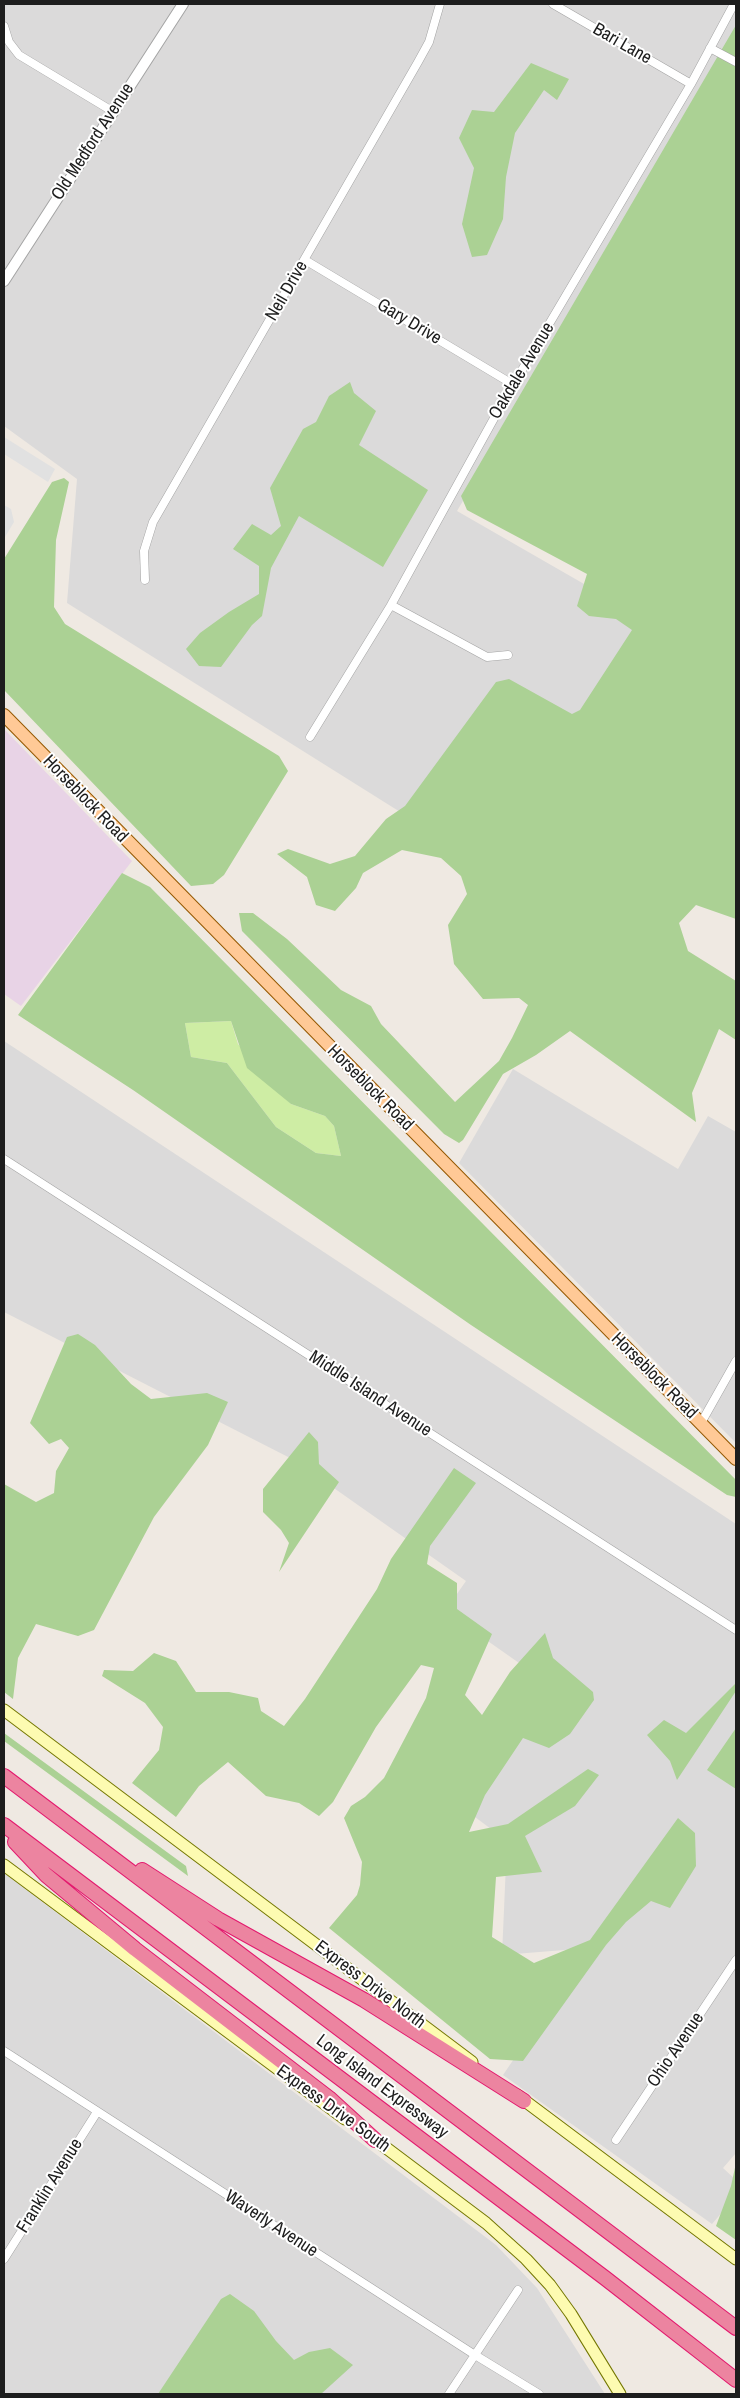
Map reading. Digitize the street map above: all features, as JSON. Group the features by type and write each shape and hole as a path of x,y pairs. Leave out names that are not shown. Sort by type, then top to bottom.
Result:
{"highway":[{"name":"Long Island Expressway","path":"4,1776 736,2328"},
{"path":"66,1823 218,1919 364,2000 524,2100"},
{"name":"Long Island Expressway","path":"4,1825 612,2284 736,2380"},
{"path":"4,1830 46,1875 134,1949 329,2098 375,2140"}],"main road":[{"name":"Horseblock Road","path":"4,715 736,1460"},
{"name":"Express Drive North","path":"4,1710 736,2259"},
{"name":"Express Drive South","path":"4,1865 486,2224 526,2259 571,2314 620,2394"}],"street":[{"name":"Old Medford Avenue","path":"4,281 112,111 183,4"},
{"name":"Neil Drive","path":"145,580 144,551 153,522 429,42 440,4"},
{"name":"Bari Lane","path":"553,4 691,84"},
{"name":"Oakdale Avenue","path":"310,737 391,605 514,385 691,84 734,4"},
{"path":"4,26 9,42 19,55 112,111"},
{"path":"710,48 736,62"},
{"name":"Gary Drive","path":"305,260 514,385"},
{"path":"391,605 487,657 508,655"},
{"name":"Middle Island Avenue","path":"4,1159 736,1630"},
{"path":"701,1423 736,1361"},
{"name":"Ohio Avenue","path":"616,2140 736,1960"},
{"name":"Waverly Avenue","path":"4,2051 475,2356 539,2394"},
{"name":"Franklin Avenue","path":"4,2259 97,2112"},
{"path":"450,2394 518,2290"}],"shaded area":[{"path":"4,4 736,4 736,39 457,511 645,619 574,735 405,815 67,603 77,479 4,426"},
{"path":"4,437 55,469 48,482 4,454"},
{"path":"4,505 11,509 14,522 5,537"},
{"path":"4,729 132,861 21,1006 4,994"},
{"path":"4,1041 736,1524 736,2153 723,2168 736,2180 736,2196 712,2224 503,2075 589,1948 502,1955 507,1841 463,1808 549,1684 445,1611 466,1581 294,1460 4,1312"},
{"path":"513,1069 678,1169 708,1116 736,1132 736,1443 459,1163"},
{"path":"4,1873 496,2245 537,2288 605,2394 4,2394"}],"green space":[{"path":"736,25 736,919 696,905 679,923 688,951 736,981 736,1040 719,1029 692,1093 696,1122 570,1031 536,1055 503,1074 463,1140 459,1143 444,1134 242,931 239,913 253,913 287,939 341,990 371,1006 381,1024 455,1102 499,1061 512,1038 528,1005 519,998 483,999 454,964 448,925 467,894 461,876 441,858 402,850 363,873 356,888 335,911 316,905 307,877 277,854 288,849 330,864 355,856 386,819 405,806 496,682 509,679 572,714 580,710 632,630 616,619 589,616 577,606 587,574 467,510 461,496"},
{"path":"531,63 569,79 557,100 544,90 515,133 506,177 503,219 487,255 472,257 462,224 474,168 459,138 472,110 494,112"},
{"path":"350,382 354,393 376,411 359,445 428,490 383,567 299,516 271,568 262,616 252,625 221,667 199,666 186,649 200,633 229,612 259,594 259,566 233,549 252,524 271,535 281,526 270,488 303,429 316,422 329,396"},
{"path":"64,478 69,482 56,540 54,607 65,624 279,756 288,771 224,875 213,884 191,886 4,690 4,559 52,482"},
{"path":"122,873 150,887 736,1480 736,1497 727,1495 471,1325 133,1090 18,1015","holes":["231,1021 247,1068 291,1104 325,1116 334,1126 341,1156 316,1153 276,1127 227,1063 191,1057 185,1023"]},
{"path":"231,1021 238,1044 291,1104 325,1116 334,1126 341,1156 316,1153 276,1127 227,1063 191,1057 185,1023"},
{"path":"78,1334 95,1345 131,1384 151,1399 207,1393 228,1402 208,1445 154,1517 94,1630 78,1636 36,1624 18,1658 13,1699 4,1692 4,1484 36,1502 54,1493 56,1471 69,1448 61,1439 49,1444 30,1423 67,1337"},
{"path":"309,1432 318,1442 319,1464 339,1482 279,1572 289,1543 281,1530 263,1512 263,1489"},
{"path":"454,1468 476,1483 430,1546 427,1564 457,1583 457,1609 492,1634 465,1695 482,1715 510,1672 545,1633 553,1658 593,1692 594,1700 570,1734 549,1748 523,1738 485,1795 469,1832 508,1824 588,1769 599,1775 575,1806 525,1836 542,1872 496,1877 492,1937 534,1963 590,1940 678,1818 695,1833 696,1866 670,1908 651,1901 626,1922 606,1945 523,2061 490,2059 329,1928 357,1895 360,1885 362,1862 344,1818 351,1806 365,1797 384,1778 426,1698 434,1668 421,1665 376,1727 333,1802 319,1816 299,1803 266,1796 228,1762 199,1786 176,1817 132,1783 159,1750 163,1727 145,1703 102,1676 104,1670 133,1671 154,1653 176,1661 196,1692 229,1692 258,1698 261,1711 284,1726 305,1699 377,1589 391,1559"},
{"path":"736,1683 736,1691 677,1780 670,1761 647,1735 664,1720 686,1733"},
{"path":"736,1728 736,1789 707,1770"},
{"path":"4,1733 186,1866 188,1876 4,1741"},
{"path":"736,2163 736,2240 716,2226 731,2186"},
{"path":"230,2294 254,2311 276,2341 294,2360 309,2352 330,2348 353,2365 321,2394 158,2394 221,2299"}]}
